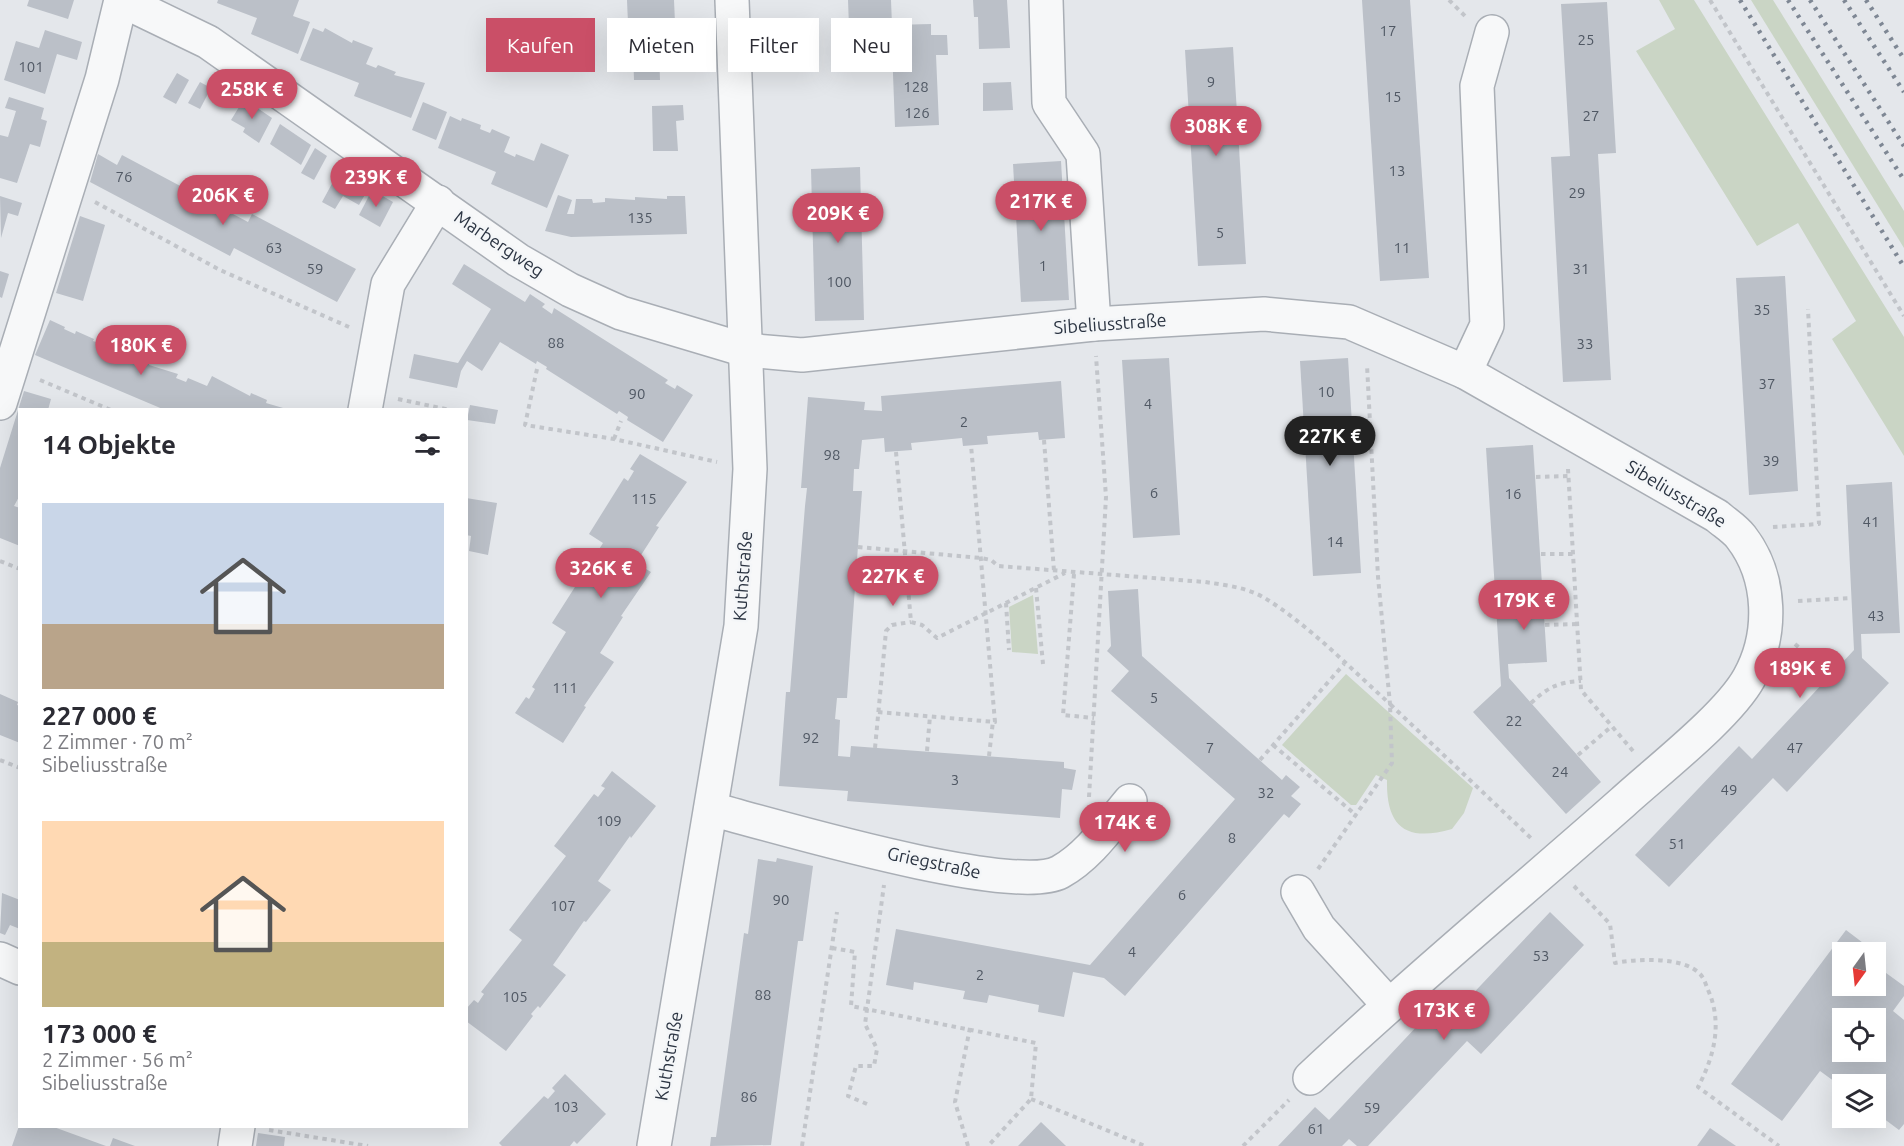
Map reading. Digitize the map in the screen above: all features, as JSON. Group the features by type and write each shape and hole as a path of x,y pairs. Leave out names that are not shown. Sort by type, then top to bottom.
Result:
{"street":[{"name":"Marbergweg","path":"0,403 102,79 121,0 208,42 518,260 570,290 621,313 745,350"},
{"name":"Kuthstraße","path":"654,1146 741,626 750,469 732,0"},
{"path":"1046,0 1049,103 1083,154 1094,324"},
{"path":"1465,372 1487,325 1477,86 1492,32"},
{"path":"367,401 388,284 438,202"},
{"name":"Sibeliusstraße","path":"745,350 802,355 1094,324 1264,314 1349,322 1465,372 1717,516 1740,535 1756,563 1766,610 1763,644 1749,679 1725,709 1654,775 1388,1004 1311,1078"},
{"name":"Griegstraße","path":"711,809 888,855 998,877 1033,879 1059,873 1094,846 1130,801"},
{"path":"1298,892 1319,928 1388,1004"},
{"path":"0,960 18,967"},
{"path":"235,1146 249,1128"}],"path":[{"path":"1710,0 1904,316"},
{"path":"68,187 220,270 377,339"},
{"path":"1740,535 1766,527 1819,524 1808,309"},
{"path":"1089,798 1106,496 1094,324"},
{"path":"1298,892 1309,882 1392,763 1390,704 1378,577 1366,329"},
{"path":"11,368 106,408"},
{"path":"537,369 525,425 614,439 750,469"},
{"path":"367,401 432,408"},
{"path":"614,439 621,421"},
{"path":"1566,429 1581,690 1654,775"},
{"path":"1044,440 1054,572"},
{"path":"972,446 993,721 990,756"},
{"path":"896,452 911,622"},
{"path":"1536,477 1569,476"},
{"path":"858,547 981,558 991,560 998,566 1054,572 1205,582 1235,587 1261,596 1289,616 1390,704 1555,862 1610,924 1615,963 1633,959 1682,963 1701,974 1716,1008 1713,1049 1698,1088 1779,1146"},
{"path":"1541,554 1574,554"},
{"path":"0,561 18,568"},
{"path":"874,748 886,631 892,625 911,622 922,625 937,638 1066,572"},
{"path":"1074,573 1063,715 1094,718"},
{"path":"1036,588 1043,664"},
{"path":"1766,610 1851,598"},
{"path":"1006,603 1009,650"},
{"path":"1766,610 1831,676"},
{"path":"1545,625 1578,624"},
{"path":"1260,760 1344,664"},
{"path":"1531,703 1549,687 1563,681 1581,681"},
{"path":"878,712 993,721"},
{"path":"927,751 930,716"},
{"path":"1578,755 1611,726"},
{"path":"1273,745 1356,815"},
{"path":"0,760 18,767"},
{"path":"867,1104 848,1096 856,1066 874,1066 877,1049 865,1023 888,855"},
{"path":"802,1146 837,912"},
{"path":"832,948 855,952 851,1006 1036,1043 1031,1099 988,1146"},
{"path":"968,1146 955,1102 970,1028"},
{"path":"1243,1146 1311,1078"},
{"path":"1031,1099 1145,1146"},
{"path":"256,1128 368,1146"}],"green space":[{"path":"1659,0 1694,0 1904,337 1904,456 1832,339 1856,321 1798,223 1757,246 1636,51 1675,29"},
{"path":"1751,0 1773,0 1904,211 1904,248"},
{"path":"1033,595 1038,654 1012,652 1009,607"},
{"path":"1346,674 1473,788 1464,813 1452,829 1423,834 1411,832 1402,827 1390,810 1387,780 1376,775 1356,805 1351,805 1282,745"}],"building":[{"path":"29,0 74,0 68,19 27,6"},
{"path":"218,0 299,0 293,16 310,22 298,54 251,34 257,18 217,3"},
{"path":"627,0 674,0 675,18 628,18"},
{"path":"848,0 891,0 892,18 849,18"},
{"path":"973,0 1007,0 1010,48 979,49 978,17 974,17"},
{"path":"1362,0 1410,0 1429,278 1380,281"},
{"path":"1607,2 1616,153 1598,154 1611,380 1563,382 1551,157 1570,156 1561,4"},
{"path":"912,24 931,24 931,35 947,35 948,55 936,55 939,125 895,127 893,72 912,72"},
{"path":"313,28 323,32 325,28 352,43 353,40 373,48 366,64 376,68 378,65 396,72 394,75 425,83 411,118 354,96 359,83 300,60"},
{"path":"45,30 82,42 77,60 57,54 45,94 4,80 16,41 39,48"},
{"path":"1233,47 1246,264 1198,266 1185,50"},
{"path":"634,72 660,72 660,80 634,80"},
{"path":"177,73 189,80 176,104 163,97"},
{"path":"200,82 211,88 200,109 188,103"},
{"path":"1011,82 1013,110 983,111 983,83"},
{"path":"9,97 44,108 41,119 47,121 40,147 30,144 17,183 0,178 0,135 8,137 16,111 5,108"},
{"path":"244,99 272,118 259,143 243,132 245,128 231,120"},
{"path":"423,102 447,112 436,140 412,130"},
{"path":"683,105 684,120 676,121 678,151 653,151 652,106"},
{"path":"450,116 481,125 480,129 490,133 492,129 510,137 504,152 515,157 516,154 534,161 541,143 569,155 547,208 491,184 496,172 438,148"},
{"path":"280,124 311,145 301,165 270,144"},
{"path":"315,148 327,156 314,180 301,173"},
{"path":"98,154 117,165 122,155 248,222 252,214 356,269 337,302 234,248 230,256 90,182"},
{"path":"1061,161 1069,300 1021,302 1013,164"},
{"path":"341,167 371,184 359,205 343,196 335,209 322,202"},
{"path":"860,167 864,320 815,321 811,169"},
{"path":"372,190 393,202 380,227 359,215"},
{"path":"558,195 572,200 567,214 574,214 576,199 592,199 593,203 605,202 605,198 635,200 635,197 667,199 667,196 685,196 687,234 571,237 545,231"},
{"path":"0,196 22,203 18,216 8,213 1,238"},
{"path":"80,216 105,225 83,301 56,293"},
{"path":"464,264 525,302 530,294 545,304 542,307 552,314 554,308 668,380 665,383 675,389 677,385 693,395 663,442 627,420 628,417 619,411 617,414 546,369 547,367 537,361 536,364 500,342 482,371 467,361 461,371 457,388 409,378 414,354 458,363 491,309 452,284"},
{"path":"0,271 9,274 2,298 0,297"},
{"path":"1785,276 1798,491 1749,495 1736,278"},
{"path":"50,320 75,334 76,331 94,339 93,341 121,350 120,353 131,357 132,355 150,362 149,365 178,374 176,378 186,382 188,378 207,386 212,376 250,396 251,393 267,400 266,403 283,408 160,408 35,355"},
{"path":"1169,358 1180,535 1133,538 1122,360"},
{"path":"1348,358 1361,573 1313,576 1300,361"},
{"path":"1061,381 1065,438 1039,440 1038,432 987,436 988,444 963,446 962,438 911,443 912,450 885,452 884,438 862,440 859,469 854,469 853,491 862,491 847,698 837,698 835,719 840,720 838,756 850,757 851,746 1064,762 1064,768 1076,770 1072,790 1062,789 1060,818 847,801 848,791 779,786 786,692 790,692 807,488 801,488 808,397 865,402 864,410 882,411 881,396"},
{"path":"24,391 51,399 49,408 19,408"},
{"path":"470,405 498,410 495,424 468,420"},
{"path":"18,410 18,499 14,506 18,507 18,545 0,538 0,468"},
{"path":"1533,445 1547,662 1508,664 1509,678 1601,782 1566,814 1473,712 1501,686 1486,448"},
{"path":"640,454 687,482 656,526 659,527 636,563 651,572 621,616 623,617 600,653 614,662 584,706 586,707 563,743 515,713 526,697 529,699 535,689 532,687 566,632 552,623 603,543 589,534 624,478 628,481 634,471 630,469"},
{"path":"1892,482 1900,633 1861,634 1862,658 1889,683 1787,792 1773,778 1669,887 1635,855 1739,746 1752,759 1854,650 1846,485"},
{"path":"468,498 497,503 488,555 469,551 471,536 468,535"},
{"path":"1138,589 1142,656 1282,780 1286,775 1300,787 1291,796 1301,804 1289,818 1284,814 1125,996 1104,978 1073,972 1064,1017 1038,1012 1039,1005 989,995 987,1003 963,999 965,991 914,982 913,990 886,985 896,929 1090,965 1235,799 1111,691 1129,671 1107,651 1111,646 1108,591"},
{"path":"0,694 18,702 18,742 0,735"},
{"path":"612,771 656,806 631,838 630,836 598,881 611,890 586,922 584,921 553,965 566,975 540,1008 538,1006 531,1014 533,1016 506,1051 468,1022 468,1007 474,1000 478,1003 484,994 481,992 522,940 509,930 566,856 554,846 594,794 598,797 605,788 601,786"},
{"path":"777,858 813,866 803,941 798,941 771,1145 710,1146 711,1137 716,1137 744,933 748,934 758,859 776,862"},
{"path":"2,893 18,899 18,928 10,925 5,935 0,933"},
{"path":"1550,912 1584,945 1481,1054 1467,1041 1368,1146 1357,1146 1349,1139 1342,1146 1278,1146 1315,1107 1329,1120 1433,1009 1446,1022"},
{"path":"1846,930 1862,942 1837,942"},
{"path":"1832,949 1832,996 1886,996 1886,973 1904,986 1904,996 1893,1011 1904,1020 1904,1124 1899,1130 1886,1120 1886,1074 1832,1074 1832,1080 1820,1071 1782,1121 1731,1084"},
{"path":"565,1074 606,1114 577,1144 574,1141 570,1146 502,1146 499,1143 544,1096 548,1099 555,1091 552,1088"},
{"path":"1041,1122 1066,1146 1018,1146"},
{"path":"18,1128 56,1128 106,1146 12,1146"},
{"path":"1710,1128 1736,1146 1697,1146"},
{"path":"258,1133 285,1137 284,1146 256,1146"},
{"path":"113,1138 135,1146 110,1146"}],"railway":[{"path":"1740,0 1904,267"},
{"path":"1788,0 1904,180"},
{"path":"1810,0 1904,146"},
{"path":"1844,0 1904,92"},
{"path":"1866,0 1904,59"}]}
